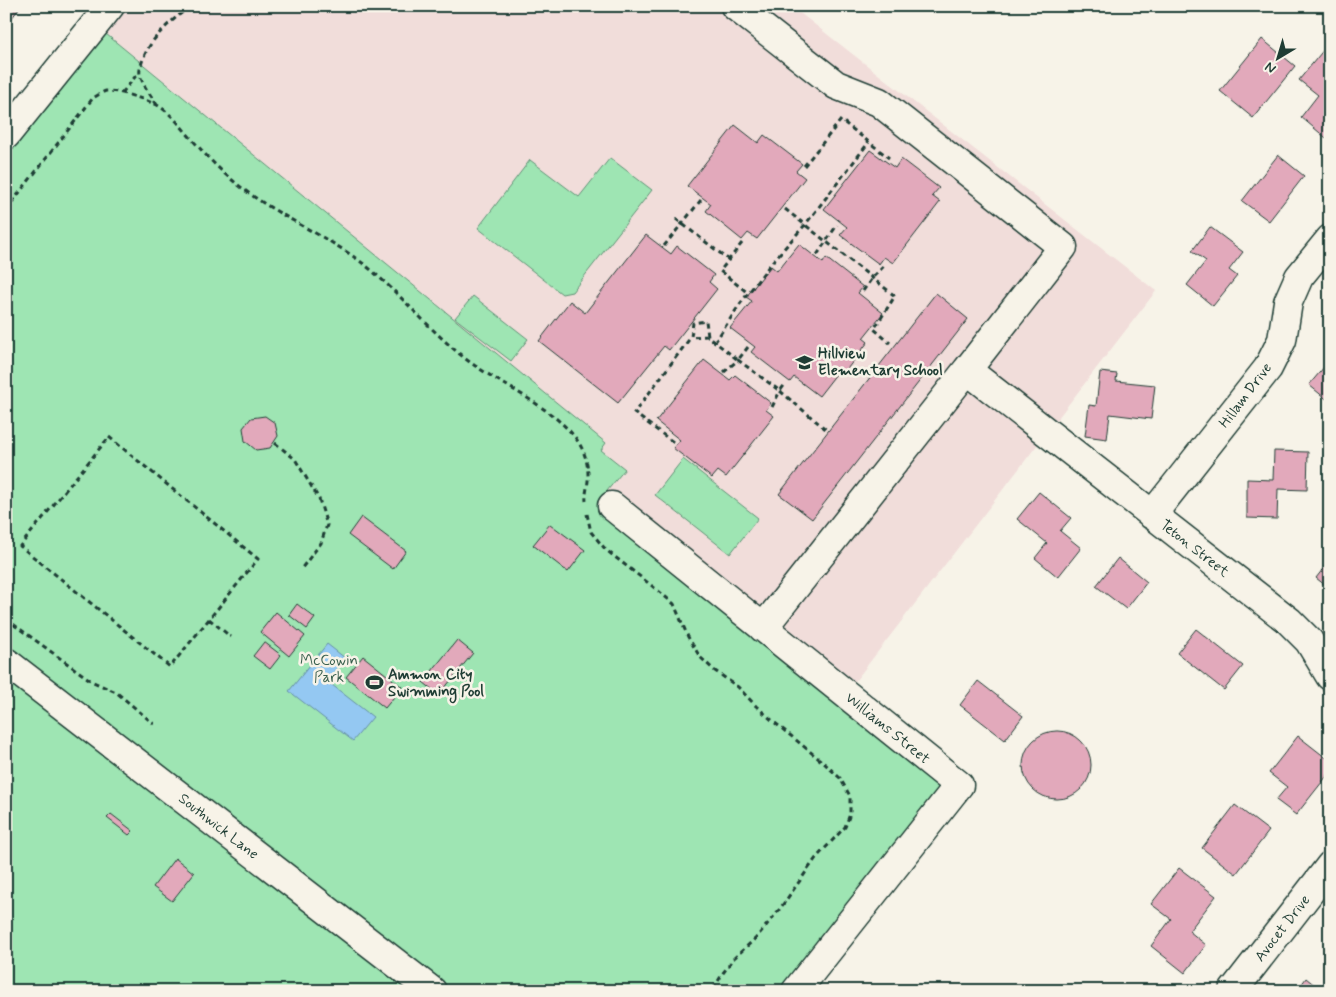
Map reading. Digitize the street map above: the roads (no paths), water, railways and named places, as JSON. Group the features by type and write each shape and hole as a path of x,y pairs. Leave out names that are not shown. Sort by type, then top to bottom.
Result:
{"street":[{"path":"6,135 110,6"},
{"path":"735,6 836,85 879,102 1063,247 763,628"},
{"name":"Hillam Drive","path":"1152,515 1268,368 1282,340 1288,302 1299,277 1330,238"},
{"name":"Teton Street","path":"967,370 1289,621 1309,641 1330,676"},
{"name":"Williams Street","path":"595,506 763,628 960,785 796,991"},
{"name":"Southwick Lane","path":"6,662 432,991"},
{"name":"Avocet Drive","path":"1233,991 1330,866"}],"water":[{"path":"327,644 345,658 327,681 373,717 353,741 289,691"}],"place":[{"name":"Hillview Elementary School","path":"804,362"},
{"name":"Ammon City Swimming Pool","path":"374,683"}],"park label":[{"name":"McCowin Park","path":"329,668"}]}
